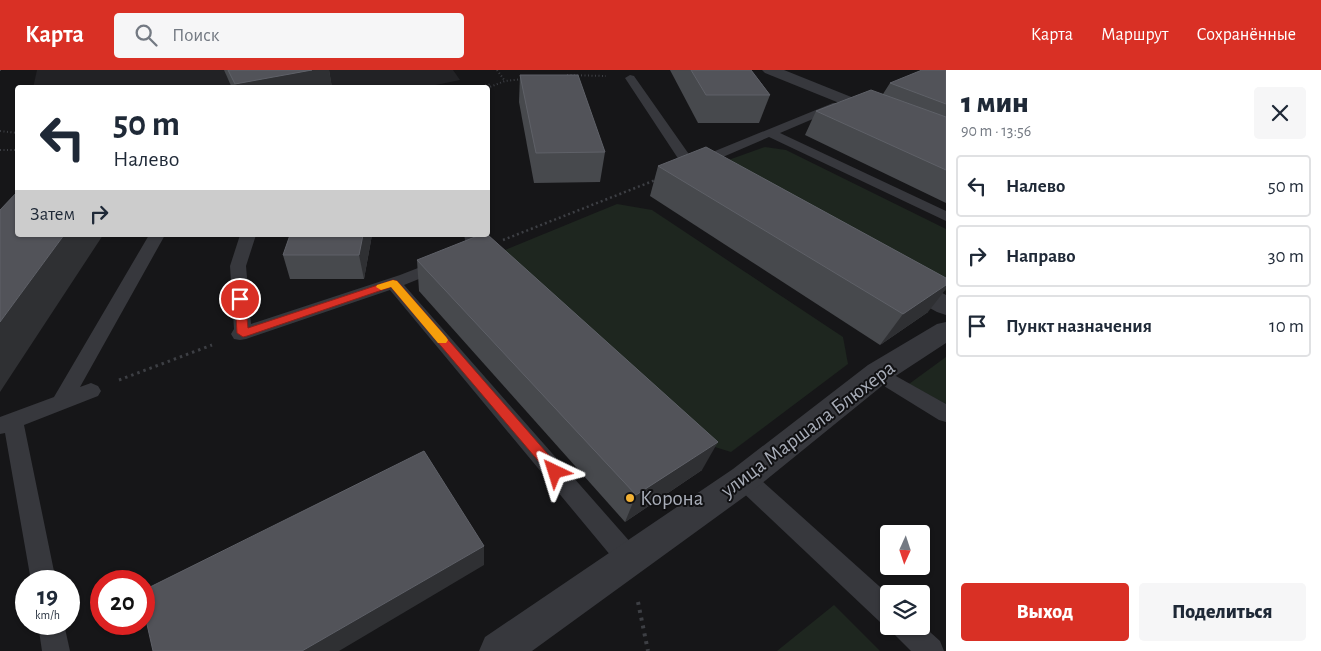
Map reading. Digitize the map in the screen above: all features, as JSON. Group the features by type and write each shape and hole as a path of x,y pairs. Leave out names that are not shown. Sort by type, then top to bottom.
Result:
{"street":[{"path":"770,70 946,141"},
{"path":"886,272 946,306"},
{"name":"улица Маршала Блюхера","path":"499,651 744,479 878,373 946,331"}],"lane":[{"path":"630,78 690,166 772,134 848,101"},
{"path":"772,134 946,217"},
{"path":"60,403 156,237"},
{"path":"247,237 238,266 242,333 393,283 473,243"},
{"path":"393,283 630,560"},
{"path":"878,373 946,414"},
{"path":"40,570 6,424 91,391"},
{"path":"744,479 880,605"},
{"path":"53,635 56,651"},
{"path":"913,635 930,651"}],"path":[{"path":"497,70 505,81"},
{"path":"561,76 630,78"},
{"path":"488,85 524,79"},
{"path":"490,87 505,81"},
{"path":"0,131 15,133"},
{"path":"0,150 15,150"},
{"path":"490,237 690,166"},
{"path":"473,243 490,237"},
{"path":"91,391 242,333"},
{"path":"630,560 648,651"}],"shaded area":[{"path":"37,70 453,70 460,80 436,85 34,85"},
{"path":"765,147 786,150 946,229 946,291 928,287 720,163"},
{"path":"617,204 652,210 843,337 848,364 731,452 689,439 500,252"},
{"path":"946,357 946,404 909,384"},
{"path":"834,605 880,651 777,651"}],"building":[{"path":"228,70 312,70 235,84"},
{"path":"691,70 751,70 770,95 706,95"},
{"path":"922,70 946,70 946,104 890,83"},
{"path":"520,75 578,75 605,152 536,153"},
{"path":"871,90 946,117 946,170 816,111"},
{"path":"706,147 946,278 946,285 903,314 658,166"},
{"path":"15,194 15,237 63,237 0,322 0,210"},
{"path":"289,237 363,237 359,255 283,255"},
{"path":"475,237 490,237 718,442 636,495 417,260"},
{"path":"424,451 484,546 302,651 153,651 149,635 155,635 155,585"}],"slow traffic":[{"path":"381,287 393,283 442,340"}],"place":[{"name":"Корона","path":"630,498"}],"route":[{"path":"240,299 243,333 393,283 555,472"}]}
